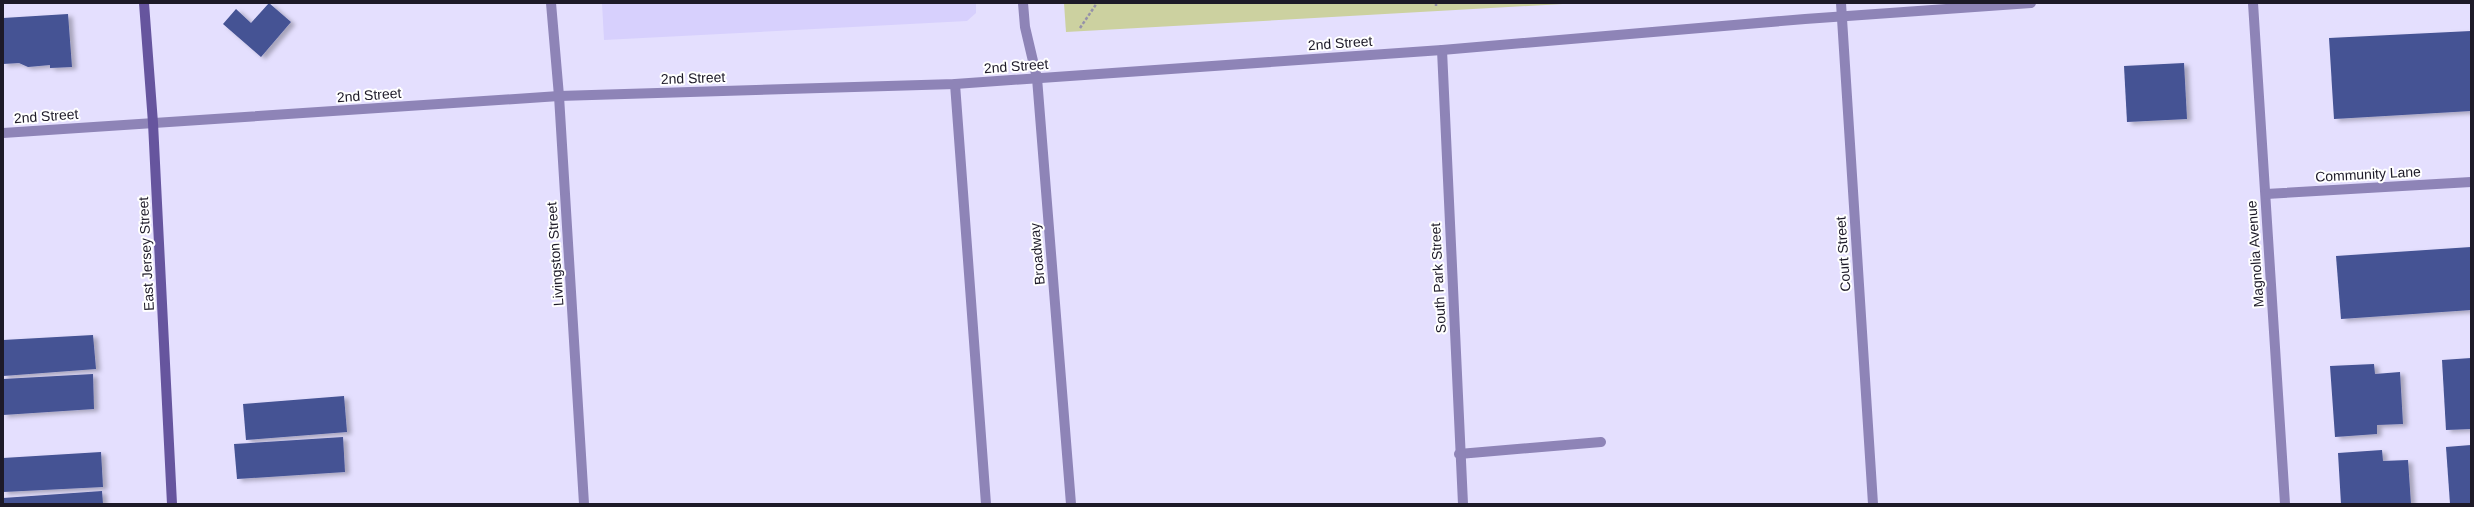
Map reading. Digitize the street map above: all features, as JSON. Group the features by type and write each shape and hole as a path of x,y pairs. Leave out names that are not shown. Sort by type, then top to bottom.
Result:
{"street":[{"name":"East Jersey Street","path":"144,3 153,123 172,504"},
{"name":"Livingston Street","path":"551,3 559,96 584,504"},
{"name":"Broadway","path":"1023,3 1025,27 1037,78 1071,504"},
{"name":"Court Street","path":"1841,3 1873,504"},
{"name":"2nd Street","path":"3,133 559,96 955,84 1442,50 2030,3"},
{"name":"Magnolia Avenue","path":"2253,3 2285,504"},
{"name":"South Park Street","path":"1442,50 1463,504"},
{"path":"955,84 986,504"},
{"name":"Community Lane","path":"2266,194 2471,182"},
{"path":"1460,454 1601,442"}],"path":[{"path":"1080,28 1097,3"}],"shaded area":[{"path":"602,3 976,3 976,13 967,21 604,40"}],"green space":[{"path":"1064,3 1580,3 1066,32"}],"building":[{"path":"269,3 291,22 261,57 223,24 236,9 251,23"},
{"path":"68,14 72,67 50,68 50,65 28,67 19,63 3,64 3,18"},
{"path":"2471,31 2471,111 2334,119 2329,38"},
{"path":"2184,63 2187,119 2127,122 2124,66"},
{"path":"2471,247 2471,310 2341,319 2336,256"},
{"path":"93,335 96,369 3,376 3,340"},
{"path":"2471,358 2471,429 2446,430 2442,360"},
{"path":"2374,364 2375,374 2400,372 2403,424 2377,425 2377,434 2335,437 2330,366"},
{"path":"93,374 94,409 3,415 3,379"},
{"path":"344,396 347,432 246,440 243,404"},
{"path":"343,437 345,472 237,479 234,444"},
{"path":"2471,445 2471,504 2450,504 2446,447"},
{"path":"2382,450 2383,461 2408,460 2411,504 2341,504 2338,453"},
{"path":"101,452 103,487 3,492 3,458"},
{"path":"102,491 103,504 3,504 3,498"}]}
